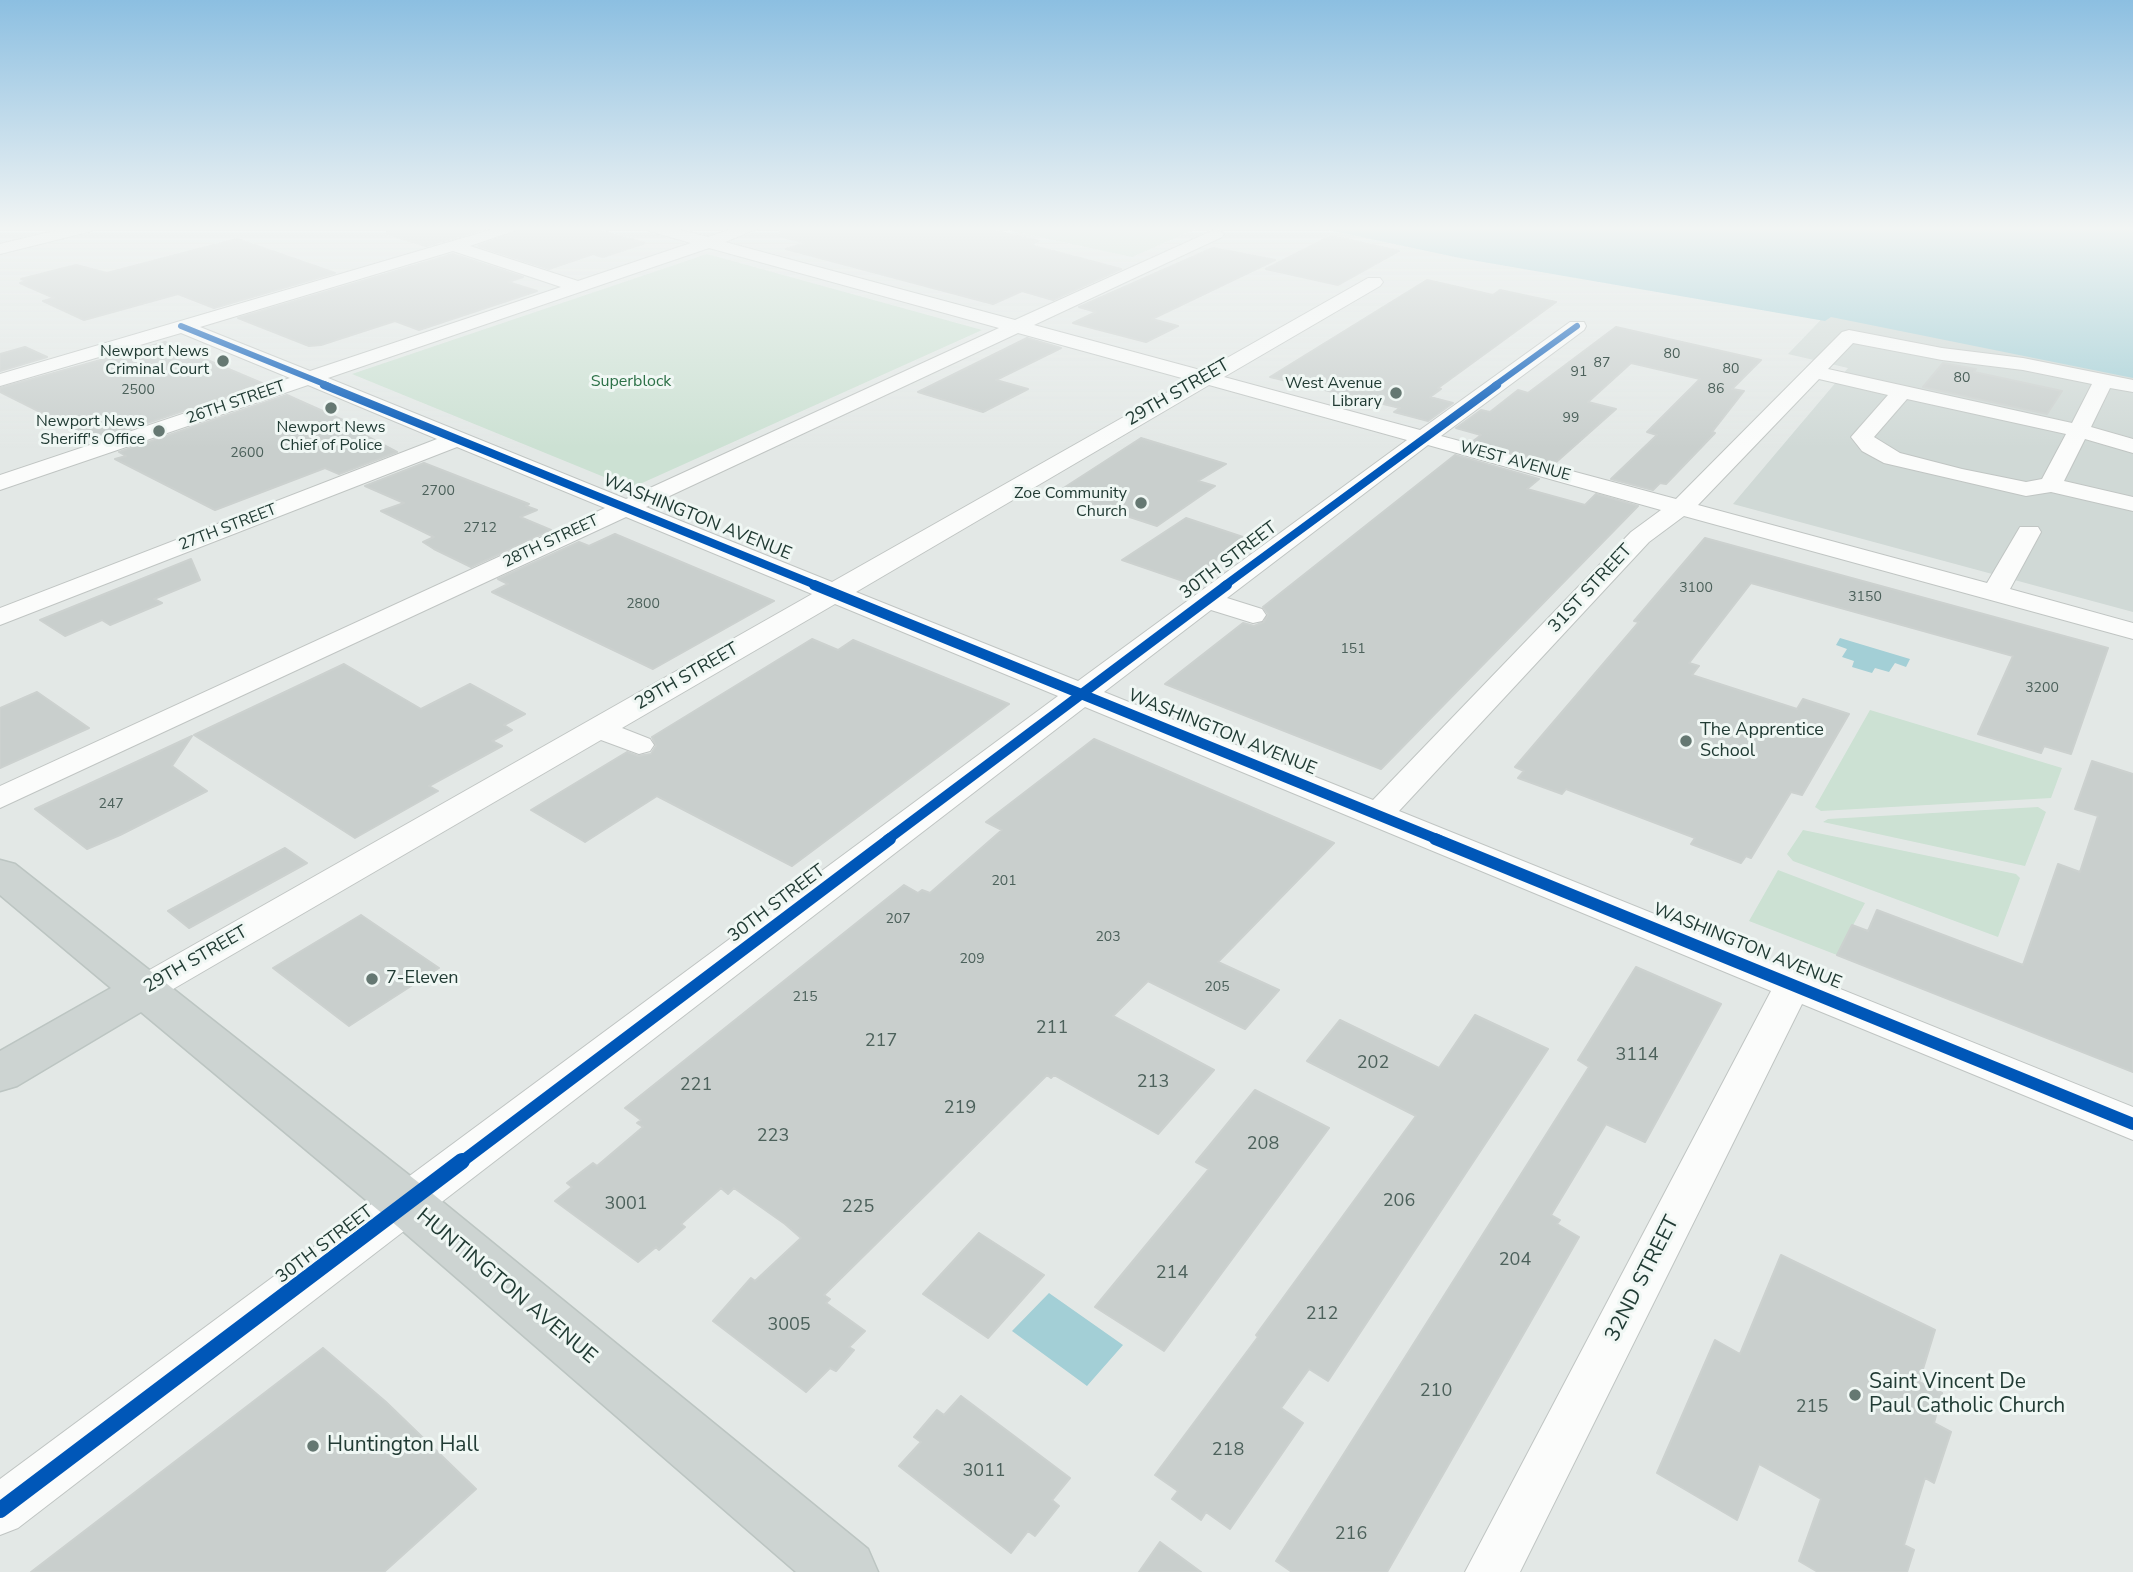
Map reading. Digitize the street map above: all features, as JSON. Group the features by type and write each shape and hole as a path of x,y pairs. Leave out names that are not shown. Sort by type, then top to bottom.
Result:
{"main road":[{"name":"HUNTINGTON AVENUE","path":"0,873 409,1205 845,1572"},
{"name":"29TH STREET","path":"0,1073 143,990"}],"street":[{"path":"0,380 265,301"},
{"name":"26TH STREET","path":"0,483 531,301"},
{"name":"WEST AVENUE","path":"925,301 2133,631"},
{"name":"28TH STREET","path":"0,798 1069,301"},
{"name":"29TH STREET","path":"143,990 1340,301"},
{"name":"WASHINGTON AVENUE","path":"181,326 2133,1124"},
{"name":"30TH STREET","path":"0,1510 409,1205 1207,600 1577,326"},
{"name":"31ST STREET","path":"1377,815 1640,537 1682,507 1849,336 2104,380"},
{"path":"1813,372 2076,430 2133,446"},
{"path":"2051,485 2076,430 2104,380 2133,386"},
{"path":"1902,392 1862,438 1870,446 1892,458 1960,476 2026,489 2051,485 2133,504"},
{"name":"27TH STREET","path":"0,617 457,439"},
{"path":"1995,593 2029,532"},
{"path":"1207,600 1253,615"},
{"path":"597,728 639,745"},
{"name":"32ND STREET","path":"1492,1572 1793,985"}],"shaded area":[{"path":"1839,301 2133,301 2133,612 1733,504 1848,368 1788,354"}],"green space":[{"name":"Superblock","path":"567,301 878,301 982,330 631,488 352,374"},
{"path":"1870,710 2062,768 2051,798 1821,811 1815,807"},
{"path":"2038,807 2046,812 2025,866 1823,822 1828,819"},
{"path":"1803,830 2016,874 2020,878 1998,937 1793,861 1787,854"},
{"path":"1778,870 1865,903 1837,955 1749,921"}],"water":[{"path":"1711,301 2133,301 2133,378 1831,317 1825,321"},
{"path":"1840,638 1910,659 1906,667 1895,663 1889,672 1875,668 1872,673 1852,667 1854,661 1842,657 1847,649 1836,645"},
{"path":"1049,1293 1123,1345 1087,1386 1012,1331"}],"building":[{"path":"44,301 151,301 84,320"},
{"path":"197,301 237,301 214,308"},
{"path":"294,301 506,301 419,330 395,321 321,345 309,346 238,318"},
{"path":"1092,301 1189,301 1152,319 1178,326 1146,342 1073,323 1096,312 1079,307"},
{"path":"1392,301 1556,302 1438,388 1441,389 1430,397 1453,403 1428,421 1394,412 1400,408 1270,377"},
{"path":"1616,327 1761,360 1732,389 1744,391 1712,432 1715,433 1666,484 1660,483 1653,490 1611,479 1657,435 1647,432 1700,379 1631,363 1588,402 1616,409 1554,464 1472,442 1481,435 1456,428 1481,410 1490,412 1518,390 1528,393"},
{"path":"1027,338 1061,348 996,380 1028,389 983,412 918,392"},
{"path":"165,342 264,384 96,440 0,392 0,388"},
{"path":"25,347 47,357 0,371 0,354"},
{"path":"1943,363 2062,391 2047,414 1923,387"},
{"path":"287,395 363,429 357,431 397,452 339,474 325,468 215,510 115,459 126,456 119,452"},
{"name":"Zoe Community Church","path":"1141,438 1226,464 1198,481 1215,486 1157,526 1090,504 1093,502 1076,497 1080,494 1062,489"},
{"path":"1455,455 1539,479 1527,489 1585,505 1596,494 1638,506 1381,769 1165,684 1243,623 1254,626 1264,622 1268,614 1263,607"},
{"path":"424,463 529,504 526,506 537,510 520,517 551,530 471,567 434,549 423,542 434,537 381,511 404,503 365,486"},
{"path":"1186,518 1246,538 1186,582 1122,560"},
{"path":"615,534 774,601 653,669 492,592 508,584 498,579 579,542 589,546"},
{"path":"1705,538 2108,648 2071,754 2044,746 2041,753 1978,734 2013,656 1751,583 1689,663 1699,666 1692,675 1797,709 1803,699 1849,714 1802,795 1791,792 1751,858 1746,856 1741,863 1691,844 1695,838 1566,789 1562,794 1518,778 1524,771 1515,767 1639,622 1634,621"},
{"path":"191,559 200,580 154,599 162,603 110,625 102,620 65,636 40,620"},
{"path":"812,639 838,650 853,640 1009,704 792,866 657,796 585,842 531,810 627,752 638,756 651,754 656,746 652,737"},
{"path":"344,664 421,709 470,684 525,714 504,725 512,730 492,741 502,746 429,786 438,791 355,838 194,735"},
{"path":"37,692 89,728 0,768 0,708"},
{"path":"192,736 172,766 207,791 120,835 87,849 35,809"},
{"path":"1094,739 1334,843 1218,962 1279,990 1245,1029 1148,981 1113,1016 1214,1070 1158,1134 1054,1075 1051,1078 1047,1075 824,1295 830,1299 826,1303 865,1331 849,1347 854,1350 836,1371 830,1368 806,1392 713,1321 751,1278 755,1281 801,1238 785,1224 734,1188 728,1194 721,1188 681,1224 685,1227 659,1250 656,1247 638,1262 555,1201 572,1187 567,1183 593,1163 597,1166 643,1127 637,1123 641,1120 625,1108 904,885 918,893 922,890 930,893 1002,830 986,822"},
{"path":"2092,761 2133,774 2133,1072 1837,955 1852,925 1868,931 1877,910 2023,965 2058,864 2080,872 2098,816 2075,809"},
{"path":"285,848 307,863 189,928 168,911"},
{"path":"361,915 439,968 349,1026 273,968"},
{"path":"1636,967 1721,1004 1645,1142 1606,1124 1551,1215 1560,1220 1557,1224 1579,1237 1387,1572 1292,1572 1276,1561 1589,1067 1578,1060"},
{"path":"1475,1015 1548,1049 1328,1381 1309,1369 1281,1408 1303,1423 1230,1529 1206,1512 1201,1520 1172,1499 1178,1491 1155,1475 1258,1337 1256,1335 1416,1116 1307,1061 1340,1020 1439,1068"},
{"path":"1255,1090 1329,1128 1164,1351 1095,1307 1209,1169 1196,1162"},
{"path":"979,1233 1044,1275 988,1338 923,1294"},
{"path":"1781,1255 1935,1330 1919,1382 1942,1393 1934,1423 1951,1432 1934,1483 1925,1478 1904,1545 1914,1550 1907,1572 1818,1572 1799,1561 1821,1499 1759,1464 1737,1520 1657,1473 1715,1340 1740,1354"},
{"name":"Huntington Hall","path":"323,1348 386,1402 476,1489 384,1572 31,1572"},
{"path":"961,1396 1070,1478 1052,1500 1059,1506 1035,1536 1028,1531 1011,1553 899,1466 921,1442 914,1437 937,1410 944,1415"},
{"path":"1160,1542 1201,1572 1139,1572"}],"cycle path":[{"path":"181,326 2133,1124"},
{"path":"0,1510 1340,499 1577,326"}],"place":[{"name":"Newport News Criminal Court","path":"223,361"},
{"name":"West Avenue Library","path":"1396,393"},
{"name":"Newport News Chief of Police","path":"331,408"},
{"name":"Newport News Sheriff's Office","path":"159,431"},
{"name":"Zoe Community Church","path":"1141,503"},
{"name":"The Apprentice School","path":"1686,741"},
{"name":"7-Eleven","path":"372,979"},
{"name":"Saint Vincent De Paul Catholic Church","path":"1855,1395"},
{"name":"Huntington Hall","path":"313,1446"}]}
